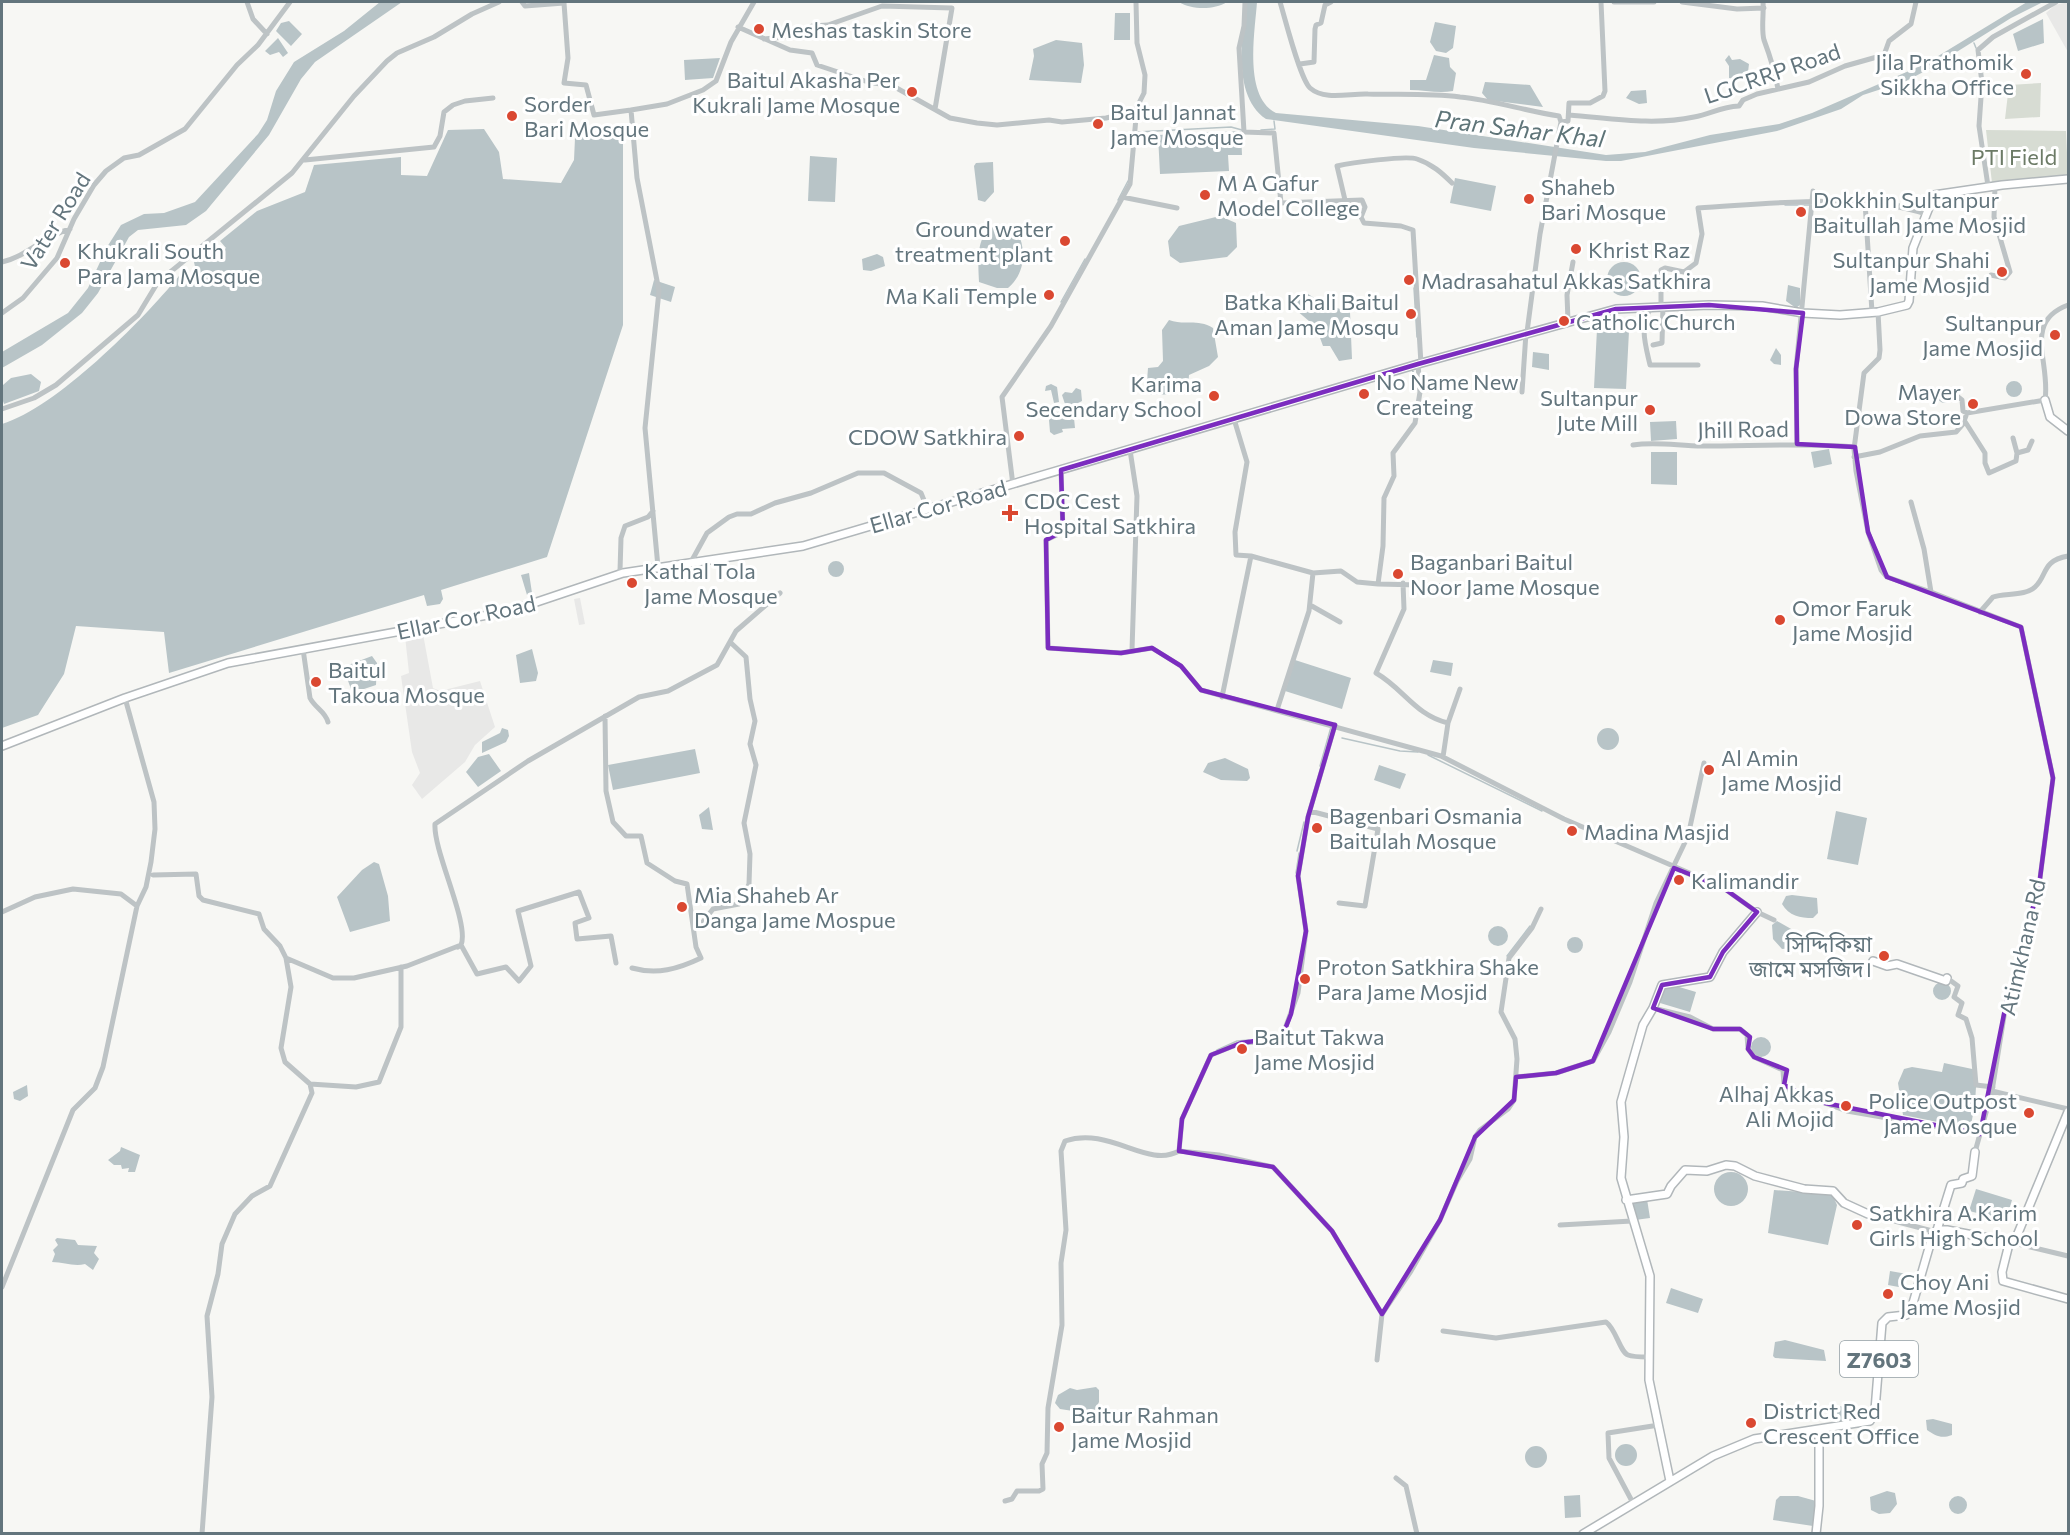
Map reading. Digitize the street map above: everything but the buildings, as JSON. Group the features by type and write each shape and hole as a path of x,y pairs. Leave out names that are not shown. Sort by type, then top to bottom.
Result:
{"main road":[{"path":"1926,214 1938,193 2068,179"},
{"name":"Ellar Cor Road","path":"2,746 125,698 228,663 510,611 623,573 804,546 1526,332 1616,309 1659,306 1762,306 1803,313 1839,315 1875,312 1907,305 1913,248 1926,214"},
{"path":"2045,400 2050,417 2068,431"},
{"path":"1670,1481 1649,1380 1650,1276 1621,1178 1624,1137 1621,1102 1643,1025 1662,985 1710,977 1723,952 1757,912"},
{"path":"1873,961 1922,971 1934,979 1946,981 1947,978"},
{"path":"2068,1111 2002,1272 2003,1281 2068,1299"},
{"path":"1975,1152 1972,1175 1963,1179 1962,1183 1951,1185 1937,1231 1947,1230 2012,1244"},
{"path":"1626,1200 1667,1194 1685,1170 1707,1171 1726,1165 1739,1167 1755,1176 1804,1189 1833,1191 1844,1203 1868,1215"},
{"name":"Z7603","path":"1583,1533 1593,1531 1633,1503 1713,1455 1754,1439 1870,1421 1875,1410 1882,1323 1888,1317 1906,1315 1911,1310 1937,1231"},
{"path":"1816,1533 1819,1506 1819,1430"}],"street":[{"path":"247,2 253,19 267,34"},
{"name":"Vater Road","path":"2,313 23,298 57,258 94,185 106,171 124,158 139,155 185,129 237,65 267,34 290,2"},
{"path":"2,409 34,398 77,369 138,315 158,282 305,160 354,96 387,61 397,53 434,37 472,14 499,2"},
{"path":"522,2 525,6 564,3 568,58 564,83 586,85 594,116 667,104 703,90 716,81 738,27 752,4"},
{"path":"1013,484 1002,397 1051,326 1063,299 1131,179 1137,111 1144,93 1145,75 1137,43 1137,2"},
{"path":"1245,2 1244,26 1240,40 1239,74 1242,83 1244,132 1274,133 1281,203 1362,200 1365,207 1361,217 1364,223 1401,226 1413,230 1420,392 1415,423 1393,453 1394,476 1384,498 1383,546 1378,584"},
{"path":"1280,2 1308,87 1327,94 1459,97 1559,116 1561,122 1526,332 1522,392"},
{"path":"1300,64 1314,62 1315,29 1321,23 1325,5 1331,2"},
{"path":"1561,122 1569,121 1569,103 1590,103 1603,96 1605,91 1602,2"},
{"path":"1614,2 1654,2"},
{"path":"1682,2 1737,9 1764,5 1763,39 1772,70 1777,76 1778,89"},
{"name":"LGCRRP Road","path":"1569,115 1633,121 1695,117 1721,107 1739,106 1743,100 1809,81 1811,78 1866,58 1884,55 1889,41 1911,24 1916,2"},
{"path":"1990,275 2005,278 2010,272 1994,218 1992,186 1979,126 1982,83 1978,50 2003,31 2056,2"},
{"path":"763,40 784,37 882,6 952,8 942,61 942,82 935,101 935,109"},
{"path":"738,27 790,50 812,52 817,65 868,82 893,86 950,118 997,125 1106,118 1137,111"},
{"path":"305,160 434,147 440,136 444,112 453,105 493,98"},
{"path":"631,110 637,178 643,215 657,268 659,291 645,428 658,567"},
{"path":"1345,200 1337,166 1360,160 1415,158 1437,168 1452,183"},
{"path":"1797,444 1796,369 1813,190"},
{"path":"1122,197 1177,208"},
{"path":"1865,202 1879,358 1864,373 1854,457 1880,452 1920,436 1956,432 1967,413"},
{"path":"1653,345 1662,343 1659,306 1661,270 1665,268 1684,272 1696,263 1702,234 1698,208 1865,202 1904,207 1926,214"},
{"path":"2,262 18,258 34,244 70,229"},
{"path":"1568,321 1567,295 1573,262"},
{"path":"1953,393 1962,400 1963,411 1967,413 2045,400 2045,370 2042,354 2044,323 2052,311 2068,304"},
{"path":"1659,306 1647,313 1644,337 1650,366 1698,365"},
{"path":"1234,419 1247,462 1239,502 1234,547 1236,555 1251,555 1313,573 1341,571 1357,582 1403,583 1424,587 1460,586"},
{"path":"1964,420 1985,453 1985,463 1989,473 2016,461 2017,453 2013,438"},
{"path":"1920,438 1956,433"},
{"path":"2017,453 2028,450 2032,441"},
{"name":"Jhill Road","path":"1633,444 1650,442 1675,446 1797,444 1855,447"},
{"path":"1130,450 1137,496 1132,650"},
{"name":"Atimkhana Rd","path":"1854,457 1868,532 1881,570 1887,577 2021,627 2053,778 2039,886 2006,1004 1992,1089"},
{"path":"1061,470 1063,532 1046,540 1048,648 1121,653 1152,648 1181,666 1201,690 1335,725 1443,757 1564,819 1722,887 1757,912 1774,920"},
{"path":"691,562 707,533 729,517 737,514 751,514 775,503 811,493 858,473 884,473 905,487 921,493 928,510"},
{"path":"1911,502 1924,549 1931,592"},
{"path":"620,571 621,538 625,526 648,517 653,511"},
{"path":"1222,697 1251,555"},
{"path":"1980,612 1993,597 2027,592 2036,587 2044,569 2060,558 2068,556"},
{"path":"1277,710 1310,605 1313,573"},
{"path":"1403,583 1404,609 1376,673 1402,692 1414,707 1434,720 1448,723"},
{"path":"615,963 611,936 577,939 575,923 589,918 579,892 518,911 531,966 519,981 506,967 477,974 461,945 462,928 449,887 435,824 528,761 605,716 639,697 668,691 717,665 736,631 780,593"},
{"path":"1310,605 1340,622"},
{"path":"693,925 702,923 713,909 739,904 749,884 750,854 744,824 756,765 750,744 755,721 750,699 746,657 730,642"},
{"path":"303,649 310,698 313,704 325,713 328,722"},
{"path":"1443,757 1448,723 1460,689"},
{"path":"2,1287 73,1110 95,1088 114,1023 137,906 146,887 155,829 154,802 125,698"},
{"path":"605,716 606,791 613,822 626,836 641,836 647,863 675,881 687,884 696,947 701,958 677,969 646,972 632,968"},
{"path":"1179,1151 1182,1119 1211,1055 1241,1043 1273,1041 1282,1037 1291,1014 1298,993 1306,931 1298,876 1310,811 1335,725"},
{"path":"1516,1077 1557,1073 1593,1061 1630,982 1656,903 1688,836 1704,763"},
{"path":"1310,811 1378,829 1365,906 1339,903"},
{"path":"153,875 196,874 199,879 199,897 203,900 262,916 264,929 280,946 286,958 291,987 281,1048 285,1062 310,1084 312,1093 270,1186 252,1196 235,1214 222,1244 218,1274 207,1316 212,1397 202,1533"},
{"path":"2,912 35,897 73,889 121,894 137,906"},
{"path":"1377,1360 1382,1314 1440,1220 1457,1181 1470,1159 1475,1137 1480,1130 1508,1109 1514,1100 1515,1039 1501,1012 1509,958 1532,928 1541,909"},
{"path":"286,958 333,978 354,978 401,969 461,945"},
{"path":"310,1084 356,1087 379,1082 401,1027 401,969"},
{"path":"1947,978 1958,986 1954,997 1962,1003 1958,1015 1966,1019 1972,1038 1976,1084 2068,1111"},
{"path":"1653,1008 1690,1017 1713,1029 1740,1029 1747,1035 1748,1049 1754,1057 1783,1070 1784,1085 1788,1090 1847,1111 1980,1134"},
{"path":"1975,1152 1992,1089"},
{"path":"1783,1096 1788,1090"},
{"path":"1005,1501 1012,1499 1017,1491 1043,1490 1042,1464 1047,1453 1048,1408 1062,1325 1061,1263 1066,1230 1061,1151 1065,1141 1076,1138 1101,1138 1129,1145 1150,1156 1171,1156 1179,1151 1219,1155 1273,1167 1332,1231 1382,1314"},
{"path":"1868,1215 1937,1231"},
{"path":"1560,1225 1632,1221"},
{"path":"2012,1244 2068,1256"},
{"path":"1443,1331 1496,1338 1606,1322 1611,1326 1624,1352 1629,1355 1648,1357"},
{"path":"1633,1503 1609,1458 1608,1433 1659,1425"},
{"path":"1396,1478 1406,1486 1417,1533"}],"highlighted area":[{"path":"1709,305 1803,313 1796,369 1797,444 1855,447 1868,532 1887,577 2021,627 2046,739 2053,778 2039,886 2006,1004 1980,1134 1815,1101 1784,1085 1787,1070 1754,1057 1748,1049 1750,1037 1740,1029 1713,1029 1653,1008 1662,985 1710,977 1723,952 1757,912 1722,887 1674,868 1593,1061 1556,1073 1516,1077 1514,1100 1475,1137 1440,1220 1382,1314 1332,1231 1273,1167 1179,1151 1182,1119 1211,1055 1241,1043 1282,1037 1291,1014 1306,931 1298,876 1308,817 1335,725 1201,690 1181,666 1152,648 1121,653 1048,648 1046,540 1063,531 1061,470 1418,364 1616,309"}],"shaded area":[{"path":"380,2 402,2 315,62 301,79 269,135 206,211 186,225 138,230 129,237 98,293 82,313 42,345 2,368 2,352 68,313 88,288 107,247 121,225 144,214 164,213 195,202 258,134 267,120 276,91 294,62 344,31"},
{"path":"1179,2 1227,2 1203,8 1190,7"},
{"path":"1246,2 1257,2 1253,62 1259,93 1266,105 1276,113 1418,126 1606,155 1645,152 1710,135 1779,124 1812,113 1925,64 2027,2 2043,2 2011,18 1931,68 1906,81 1863,95 1841,109 1777,131 1621,161 1606,161 1474,148 1266,119 1255,109 1244,81 1242,48"},
{"path":"2068,2 2068,52 2046,13 2055,5"},
{"path":"1115,13 1130,13 1130,40 1114,40"},
{"path":"2043,19 2044,43 2018,51 2013,34"},
{"path":"289,21 302,34 291,46 276,31 281,23"},
{"path":"1435,22 1456,26 1453,48 1446,53 1436,51 1430,42"},
{"path":"278,38 288,53 283,57 279,52 270,55 265,51"},
{"path":"1056,40 1082,43 1084,65 1081,83 1029,80 1034,56 1033,49"},
{"path":"1434,55 1449,58 1450,67 1456,73 1453,91 1410,90 1410,80 1426,80"},
{"path":"1729,55 1732,60 1740,59 1749,64 1747,80 1729,78 1729,66 1725,60"},
{"path":"720,58 713,78 685,80 684,60"},
{"path":"1485,82 1530,85 1543,107 1488,100 1482,93"},
{"path":"1646,90 1647,103 1639,104 1626,98 1631,91"},
{"path":"484,129 499,152 503,179 561,183 574,160 575,138 623,131 623,325 547,557 441,590 443,599 440,604 427,606 424,595 169,673 164,632 76,626 64,674 38,715 2,728 2,424 24,415 72,382 121,339 179,276 184,281 196,271 194,262 203,253 212,260 226,248 220,241 257,211 305,192 314,165 401,157 401,175 427,176 448,130"},
{"path":"1241,131 1242,155 1228,155 1229,171 1160,174 1158,135"},
{"path":"810,156 837,158 835,202 808,201"},
{"path":"993,162 994,192 985,202 978,200 974,166 976,163"},
{"path":"1455,178 1496,186 1491,211 1450,203"},
{"path":"1220,216 1236,223 1237,247 1227,257 1180,263 1170,256 1168,241 1179,226"},
{"path":"1001,225 1017,231 1023,254 1018,276 1008,288 997,288 979,282 979,256 982,239 986,232"},
{"path":"877,254 883,257 885,266 871,271 863,270 862,259"},
{"path":"1624,262 1636,267 1641,279 1636,291 1624,296 1612,291 1607,279 1612,267"},
{"path":"654,280 675,287 671,302 650,295"},
{"path":"1788,285 1800,288 1800,305 1796,308 1786,301"},
{"path":"1308,294 1324,304 1350,312 1352,359 1339,361 1330,346 1323,346 1316,327 1296,310 1295,299"},
{"path":"1169,320 1201,323 1213,328 1218,357 1209,366 1189,375 1188,389 1179,394 1150,395 1147,381 1148,368 1158,367 1163,361 1162,330"},
{"path":"1597,329 1629,331 1626,389 1594,388"},
{"path":"1776,348 1781,355 1781,365 1774,364 1770,360"},
{"path":"1533,352 1549,354 1549,370 1532,367"},
{"path":"31,374 41,382 39,391 4,404 3,385 11,378"},
{"path":"2014,381 2020,383 2022,389 2020,395 2014,397 2008,395 2006,389 2008,383"},
{"path":"1051,384 1057,387 1059,402 1054,403 1051,390 1045,391 1046,386"},
{"path":"1942,387 1948,387 1953,395 1951,401 1942,403 1937,398 1937,392"},
{"path":"1076,388 1081,390 1082,401 1072,406 1065,404 1062,395 1065,392 1072,393"},
{"path":"1065,411 1074,418 1075,428 1062,429 1063,432 1054,435 1050,432 1049,420 1058,412"},
{"path":"1676,421 1677,439 1651,441 1650,422"},
{"path":"1829,449 1832,464 1814,468 1811,452"},
{"path":"1651,452 1677,452 1677,485 1651,484"},
{"path":"833,561 839,561 844,569 842,575 833,577 828,572 828,566"},
{"path":"529,573 532,593 527,595 521,575"},
{"path":"580,598 585,624 579,625 574,599"},
{"path":"423,634 433,688 440,691 480,681 495,727 475,745 465,762 422,799 412,785 420,773 412,752 401,676 409,673 405,636"},
{"path":"532,649 538,673 536,681 520,683 516,655"},
{"path":"372,656 377,663 376,685 364,689 351,689 343,667"},
{"path":"1295,660 1351,678 1342,709 1285,691"},
{"path":"1433,660 1453,663 1451,676 1430,672"},
{"path":"502,728 508,730 509,736 506,742 482,753 482,742 500,733"},
{"path":"1608,728 1616,731 1619,739 1616,747 1608,750 1600,747 1597,739 1600,731"},
{"path":"695,749 700,773 613,790 608,765"},
{"path":"489,754 501,771 478,787 466,772 478,757"},
{"path":"1225,758 1248,769 1250,778 1247,781 1221,780 1203,772 1208,763"},
{"path":"1379,765 1406,774 1400,789 1374,780"},
{"path":"709,807 713,830 702,829 699,815"},
{"path":"1836,811 1867,818 1858,865 1827,859"},
{"path":"374,862 379,864 388,896 390,921 350,932 337,897 362,870"},
{"path":"1786,896 1817,898 1818,913 1813,918 1791,914 1782,904"},
{"path":"1777,921 1800,934 1799,944 1793,948 1782,949 1773,939 1772,925"},
{"path":"1498,926 1505,929 1508,936 1505,943 1498,946 1491,943 1488,936 1491,929"},
{"path":"1575,937 1583,945 1575,953 1567,945"},
{"path":"1942,982 1948,985 1951,991 1948,997 1942,1000 1936,997 1933,991 1936,985"},
{"path":"1666,983 1696,992 1690,1012 1660,1003"},
{"path":"1757,1037 1765,1037 1771,1043 1771,1051 1765,1057 1757,1057 1751,1051 1751,1043"},
{"path":"1944,1063 1977,1070 1975,1104 1971,1125 1967,1128 1903,1115 1898,1083 1904,1069 1912,1067 1942,1072"},
{"path":"27,1085 28,1096 20,1101 14,1099 13,1092"},
{"path":"121,1147 140,1155 135,1172 128,1172 129,1168 122,1169 121,1165 114,1165 108,1160 120,1151"},
{"path":"1731,1172 1743,1177 1748,1189 1743,1201 1731,1206 1719,1201 1714,1189 1719,1177"},
{"path":"1976,1189 2012,1200 2006,1220 1969,1211"},
{"path":"1774,1190 1832,1194 1837,1205 1828,1245 1768,1233"},
{"path":"1647,1199 1650,1218 1635,1220 1630,1202"},
{"path":"57,1238 75,1240 78,1245 97,1246 94,1253 99,1259 93,1270 85,1264 52,1262 55,1254 53,1250 58,1245 55,1240"},
{"path":"1890,1271 1907,1274 1904,1288 1888,1285"},
{"path":"1671,1288 1703,1299 1698,1313 1666,1303"},
{"path":"1785,1340 1824,1350 1826,1361 1775,1358 1773,1356 1775,1342"},
{"path":"1096,1387 1099,1390 1099,1402 1093,1414 1060,1409 1055,1403 1058,1395 1070,1388 1077,1390"},
{"path":"1838,1406 1847,1407 1846,1422 1836,1421"},
{"path":"1933,1419 1952,1424 1952,1435 1939,1436 1927,1430 1926,1420"},
{"path":"1626,1444 1634,1447 1637,1455 1634,1463 1626,1466 1618,1463 1615,1455 1618,1447"},
{"path":"1532,1446 1540,1446 1547,1453 1547,1461 1540,1468 1532,1468 1525,1461 1525,1453"},
{"path":"1887,1491 1895,1493 1897,1504 1890,1513 1879,1514 1871,1510 1870,1497"},
{"path":"1580,1495 1581,1517 1565,1518 1564,1496"},
{"path":"1780,1496 1798,1496 1816,1501 1813,1526 1773,1520 1776,1500"},
{"path":"1954,1496 1962,1496 1967,1501 1965,1512 1954,1514 1949,1509 1949,1501"}],"green space":[{"path":"2041,83 2040,117 2005,119 2009,85"},
{"name":"PTI Field","path":"1986,130 2066,131 2068,175 1992,183"}],"waterway":[{"path":"1974,43 1976,48"},
{"path":"1261,130 1275,129 1274,121"},
{"path":"1137,132 1231,127 1242,130"},
{"path":"1118,200 1128,181"},
{"path":"1899,204 1912,208"},
{"path":"1785,205 1810,205"},
{"path":"1061,302 1085,259"},
{"path":"1414,288 1417,337"},
{"path":"1412,370 1417,378"},
{"path":"1320,766 1331,727"},
{"path":"1342,738 1400,751 1418,752"},
{"path":"1428,755 1542,811"},
{"path":"1297,851 1304,822"},
{"path":"1296,873 1299,853"},
{"path":"1675,870 1694,878"},
{"path":"1507,956 1530,926"},
{"path":"1217,1050 1237,1041 1249,1040"},
{"path":"1625,1204 1630,1219"}],"place":[{"name":"Meshas taskin Store","path":"759,29"},
{"name":"Jila Prathomik Sikkha Office","path":"2026,74"},
{"name":"Baitul Akasha Per Kukrali Jame Mosque","path":"912,92"},
{"name":"Sorder Bari Mosque","path":"512,116"},
{"name":"Baitul Jannat Jame Mosque","path":"1098,124"},
{"name":"M A Gafur Model College","path":"1205,195"},
{"name":"Shaheb Bari Mosque","path":"1529,199"},
{"name":"Dokkhin Sultanpur Baitullah Jame Mosjid","path":"1801,212"},
{"name":"Ground water treatment plant","path":"1065,241"},
{"name":"Khrist Raz","path":"1576,249"},
{"name":"Khukrali South Para Jama Mosque","path":"65,263"},
{"name":"Sultanpur Shahi Jame Mosjid","path":"2002,272"},
{"name":"Madrasahatul Akkas Satkhira","path":"1409,280"},
{"name":"Ma Kali Temple","path":"1049,295"},
{"name":"Batka Khali Baitul Aman Jame Mosqu","path":"1411,314"},
{"name":"Catholic Church","path":"1564,321"},
{"name":"Sultanpur Jame Mosjid","path":"2055,335"},
{"name":"No Name New Createing","path":"1364,394"},
{"name":"Karima Secendary School","path":"1214,396"},
{"name":"Mayer Dowa Store","path":"1973,404"},
{"name":"Sultanpur Jute Mill","path":"1650,410"},
{"name":"CDOW Satkhira","path":"1019,436"},
{"name":"CDC Cest Hospital Satkhira","path":"1010,513"},
{"name":"Baganbari Baitul Noor Jame Mosque","path":"1398,574"},
{"name":"Kathal Tola Jame Mosque","path":"632,583"},
{"name":"Omor Faruk Jame Mosjid","path":"1780,620"},
{"name":"Baitul Takoua Mosque","path":"316,682"},
{"name":"Al Amin Jame Mosjid","path":"1709,770"},
{"name":"Bagenbari Osmania Baitulah Mosque","path":"1317,828"},
{"name":"Madina Masjid","path":"1572,831"},
{"name":"Kalimandir","path":"1679,880"},
{"name":"Mia Shaheb Ar Danga Jame Mospue","path":"682,907"},
{"name":"সিদ্দিকিয়া জামে মসজিদ।","path":"1884,956"},
{"name":"Proton Satkhira Shake Para Jame Mosjid","path":"1305,979"},
{"name":"Baitut Takwa Jame Mosjid","path":"1242,1049"},
{"name":"Alhaj Akkas Ali Mojid","path":"1846,1106"},
{"name":"Police Outpost Jame Mosque","path":"2029,1113"},
{"name":"Satkhira A.Karim Girls High School","path":"1857,1225"},
{"name":"Choy Ani Jame Mosjid","path":"1888,1294"},
{"name":"District Red Crescent Office","path":"1751,1423"},
{"name":"Baitur Rahman Jame Mosjid","path":"1059,1427"}],"water label":[{"name":"Pran Sahar Khal","path":"1520,128"}]}
